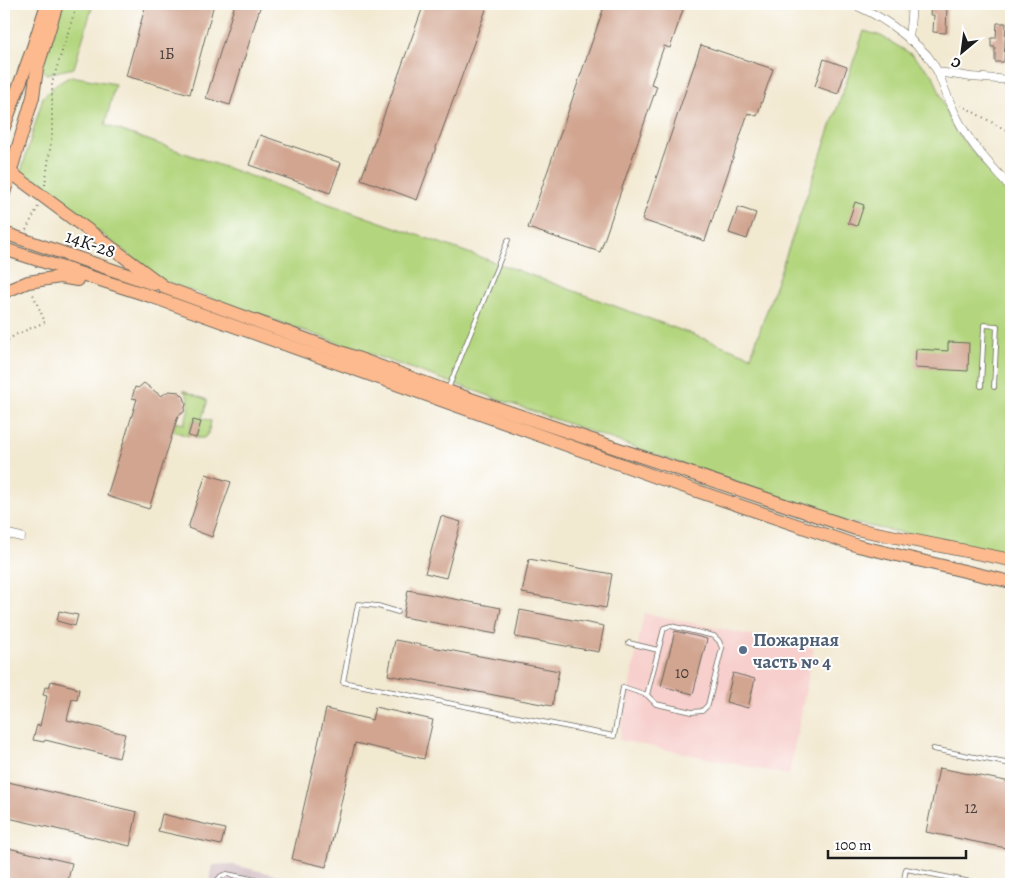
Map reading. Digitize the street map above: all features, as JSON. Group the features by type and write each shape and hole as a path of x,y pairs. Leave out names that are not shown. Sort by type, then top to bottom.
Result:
{"main road":[{"path":"4,127 46,4"},
{"path":"4,193 33,97 37,69 57,4"},
{"path":"10,172 166,288 447,392 856,530 1011,560"},
{"name":"14К-28","path":"4,233 166,288"},
{"name":"14К-28","path":"4,249 150,296 659,478 858,546 1011,582"},
{"path":"4,292 28,282 60,276 150,296"}],"street":[{"path":"852,4 888,23 928,56 938,72 960,124 976,148 1011,188"},
{"path":"909,40 912,4"},
{"path":"938,72 971,78 1011,80"},
{"path":"4,533 21,537"}],"lane":[{"path":"4,113 24,72"},
{"path":"447,392 508,240"},
{"path":"981,386 984,325 998,326 994,387"},
{"path":"398,612 378,606 358,604 343,682 614,736 623,687 647,695 656,704 692,712 702,711 708,704 722,648 719,641 714,636 671,626 664,628 647,695"},
{"path":"629,643 658,650"},
{"path":"933,749 1011,764"},
{"path":"903,884 906,869 982,884"},
{"path":"214,884 221,876 227,874 277,884"}],"path":[{"path":"44,197 52,135 52,83 77,4"},
{"path":"947,97 1011,133"}],"shaded area":[{"path":"644,613 814,648 789,775 619,740"},
{"path":"229,864 316,884 209,884 213,865"}],"green space":[{"path":"63,4 93,4 74,68 46,74 42,69"},
{"path":"864,31 881,36 911,54 933,75 953,128 1011,197 1011,554 847,522 163,281 21,172 43,97 54,86 71,76 115,84 105,125 514,269 751,356"},
{"path":"183,390 207,400 202,418 211,421 208,434 204,438 196,438 201,422 193,420 188,436 173,431 176,422 184,424 188,410 188,398"}],"building":[{"path":"146,4 214,4 190,94 126,76"},
{"path":"235,4 261,4 230,105 206,98"},
{"path":"424,4 488,4 417,200 361,179"},
{"path":"605,4 685,4 670,48 664,46 651,84 657,86 600,252 528,228"},
{"path":"931,4 947,4 946,33 933,32 934,15 930,15"},
{"path":"997,23 1006,23 1004,62 995,62 995,47 991,47 991,38 996,38"},
{"path":"701,45 773,69 757,116 748,113 705,241 642,220"},
{"path":"824,59 847,67 838,94 815,86"},
{"path":"260,135 341,163 330,193 249,165"},
{"path":"855,202 864,205 857,226 848,223"},
{"path":"738,207 756,213 747,239 729,233"},
{"path":"948,342 969,343 968,371 915,368 916,349 948,351"},
{"path":"144,383 161,396 169,391 179,392 184,397 186,404 184,412 178,416 149,509 107,496 137,399 132,398 135,387 138,388"},
{"path":"193,420 201,422 196,438 188,436"},
{"path":"206,474 231,482 212,537 188,528"},
{"path":"441,516 461,522 446,578 425,573"},
{"path":"529,559 612,574 606,608 522,593"},
{"path":"408,590 501,608 496,634 403,617"},
{"path":"520,610 604,626 599,652 515,637"},
{"path":"59,611 78,615 75,626 57,621"},
{"path":"675,631 707,639 693,694 661,686"},
{"path":"395,640 559,671 552,706 388,675"},
{"path":"733,673 755,679 748,708 726,702"},
{"path":"51,681 79,689 77,700 72,699 67,720 125,734 119,758 45,740 44,742 33,740 37,725 40,726 47,696 43,695 45,687 49,688"},
{"path":"375,707 433,720 424,759 355,743 326,867 292,859 326,709 372,720"},
{"path":"939,768 1011,782 1011,849 926,832"},
{"path":"4,781 137,812 130,846 4,817"},
{"path":"162,814 225,829 221,845 158,831"},
{"path":"4,847 72,863 67,884 4,884"}],"place":[{"name":"Пожарная часть № 4","path":"743,650"}]}
